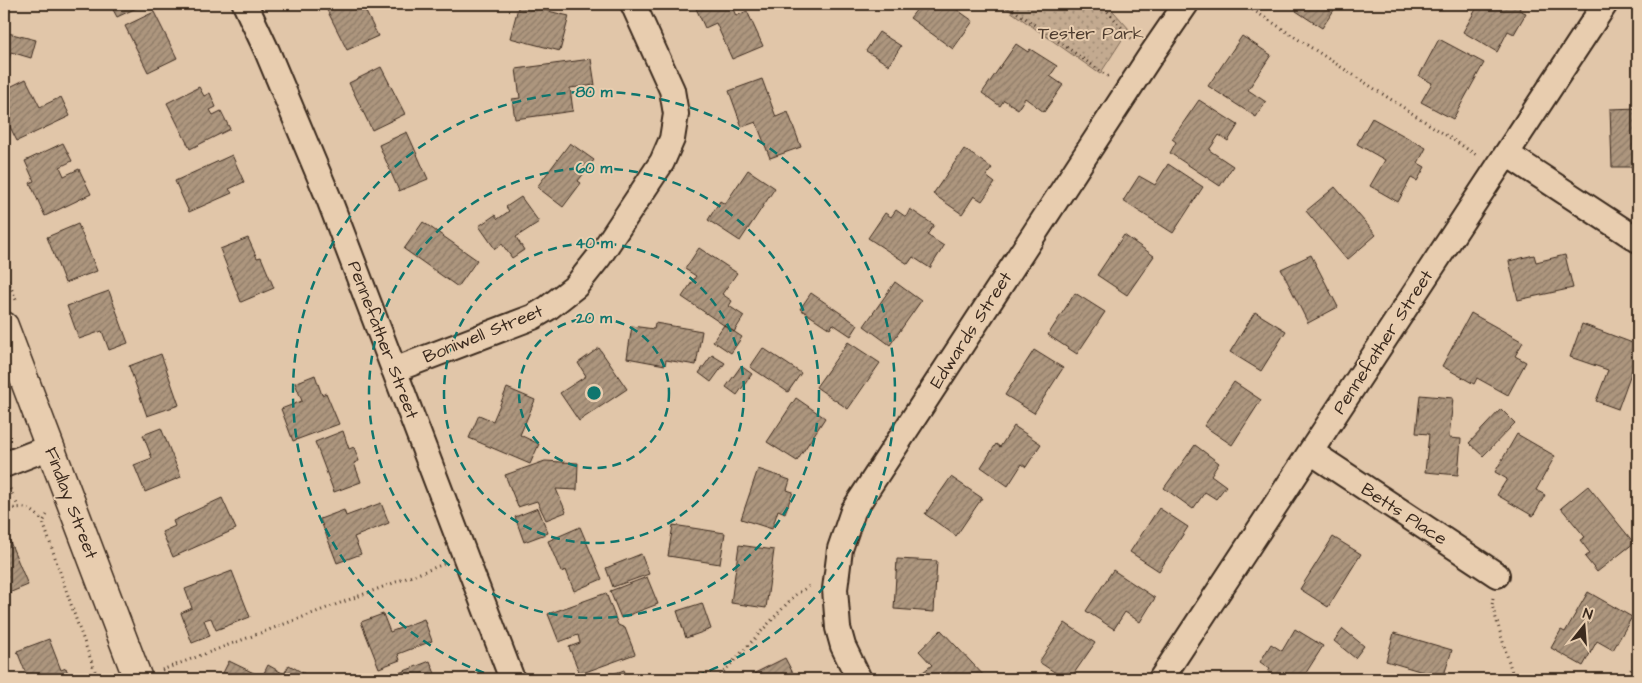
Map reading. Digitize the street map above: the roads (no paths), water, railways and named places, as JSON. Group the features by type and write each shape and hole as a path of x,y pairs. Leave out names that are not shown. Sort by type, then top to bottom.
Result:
{"street":[{"name":"Pennefather Street","path":"245,4 267,51 329,199 512,679"},
{"name":"Boniwell Street","path":"394,370 532,317 548,308 576,286 599,257 656,170 672,139 676,114 672,90 633,4"},
{"name":"Edwards Street","path":"859,679 843,646 838,628 835,589 840,549 853,511 1186,4"},
{"name":"Pennefather Street","path":"1161,679 1605,4"},
{"path":"1502,160 1638,240"},
{"name":"Findlay Street","path":"4,326 50,447 148,675"},
{"path":"4,464 50,447"},
{"name":"Betts Place","path":"1310,452 1497,575"}],"park label":[{"name":"Tester Park","path":"1091,33"}]}
